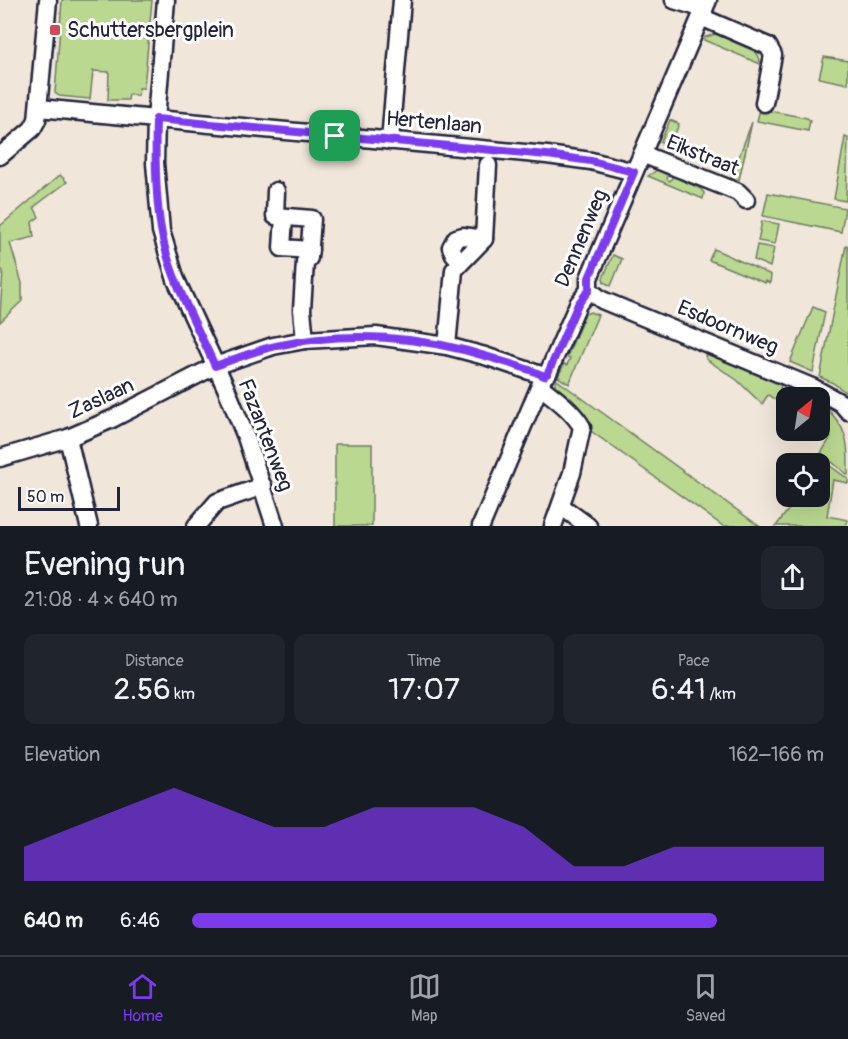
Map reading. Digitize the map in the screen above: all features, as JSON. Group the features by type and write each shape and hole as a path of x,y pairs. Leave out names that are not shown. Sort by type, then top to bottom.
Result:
{"street":[{"path":"0,156 32,129 38,120 48,0"},
{"path":"39,108 156,119 166,0"},
{"path":"390,141 402,0"},
{"path":"674,0 704,9 768,46 773,55 764,103"},
{"name":"Dennenweg","path":"481,526 542,381 548,373 578,304 589,290 589,278 704,9"},
{"name":"Hertenlaan","path":"156,119 547,155 591,161 634,172"},
{"name":"Fazantenweg","path":"156,119 155,163 161,231 176,280 246,437 275,526"},
{"name":"Eikstraat","path":"642,154 738,192 746,200"},
{"path":"447,346 454,270 484,239 488,165"},
{"path":"276,190 275,216 312,219 309,258 305,262 302,310 305,340"},
{"path":"284,217 282,248 310,250"},
{"name":"Esdoornweg","path":"589,290 602,300 814,388 841,403 848,411"},
{"name":"Zaslaan","path":"0,458 68,438 112,419 215,366 273,346 305,340 376,336 447,346 485,356 542,381 578,419 582,427 572,473 561,507"},
{"path":"68,438 88,526"},
{"path":"196,526 217,502 263,486"},
{"path":"553,526 561,507 588,526"}],"green space":[{"path":"62,0 152,0 144,88 139,88 138,96 129,94 128,100 108,100 109,72 93,71 90,99 59,96 55,93"},
{"path":"716,34 751,48 759,58 760,64 704,40 705,37"},
{"path":"824,57 848,61 848,84 819,78"},
{"path":"760,109 807,118 810,120 808,131 757,121"},
{"path":"670,120 679,124 668,151 663,149 661,141"},
{"path":"752,122 739,180 731,178"},
{"path":"845,137 848,138 846,201 834,199"},
{"path":"657,170 668,175 667,179 670,181 673,176 701,189 704,193 703,199 648,176"},
{"path":"60,175 67,182 34,207 39,217 32,222 34,237 10,243 22,283 22,301 0,322 3,271 0,268 0,226"},
{"path":"768,193 845,208 841,232 763,216"},
{"path":"762,221 779,224 775,244 758,241"},
{"path":"757,245 774,248 770,267 754,260"},
{"path":"846,245 848,246 848,394 820,377"},
{"path":"714,249 771,275 770,283 709,260"},
{"path":"613,255 622,259 611,286 604,282 603,278"},
{"path":"813,307 825,312 813,372 790,362"},
{"path":"590,312 598,315 569,384 558,377 564,364 567,365 570,358 567,357 585,314"},
{"path":"708,351 782,382 780,387 776,387 776,400 768,395 762,404 737,380 706,359 705,355"},
{"path":"557,380 759,526 723,526 588,429 552,390"},
{"path":"830,412 845,436 848,475 830,460 830,453 821,453 831,437"},
{"path":"335,444 372,444 372,526 335,526"},
{"path":"830,466 848,479 848,483 833,480 830,498"},
{"path":"790,507 828,507 827,516 848,520 846,526 776,526"}],"place":[{"name":"Schuttersbergplein","path":"55,30"}],"route":[{"path":"156,119 335,136 547,155 591,161 634,172 589,278 589,290 578,304 548,373 544,376 447,346 376,336 305,340 273,346 215,366 176,280 161,231 155,163 156,119"}]}
